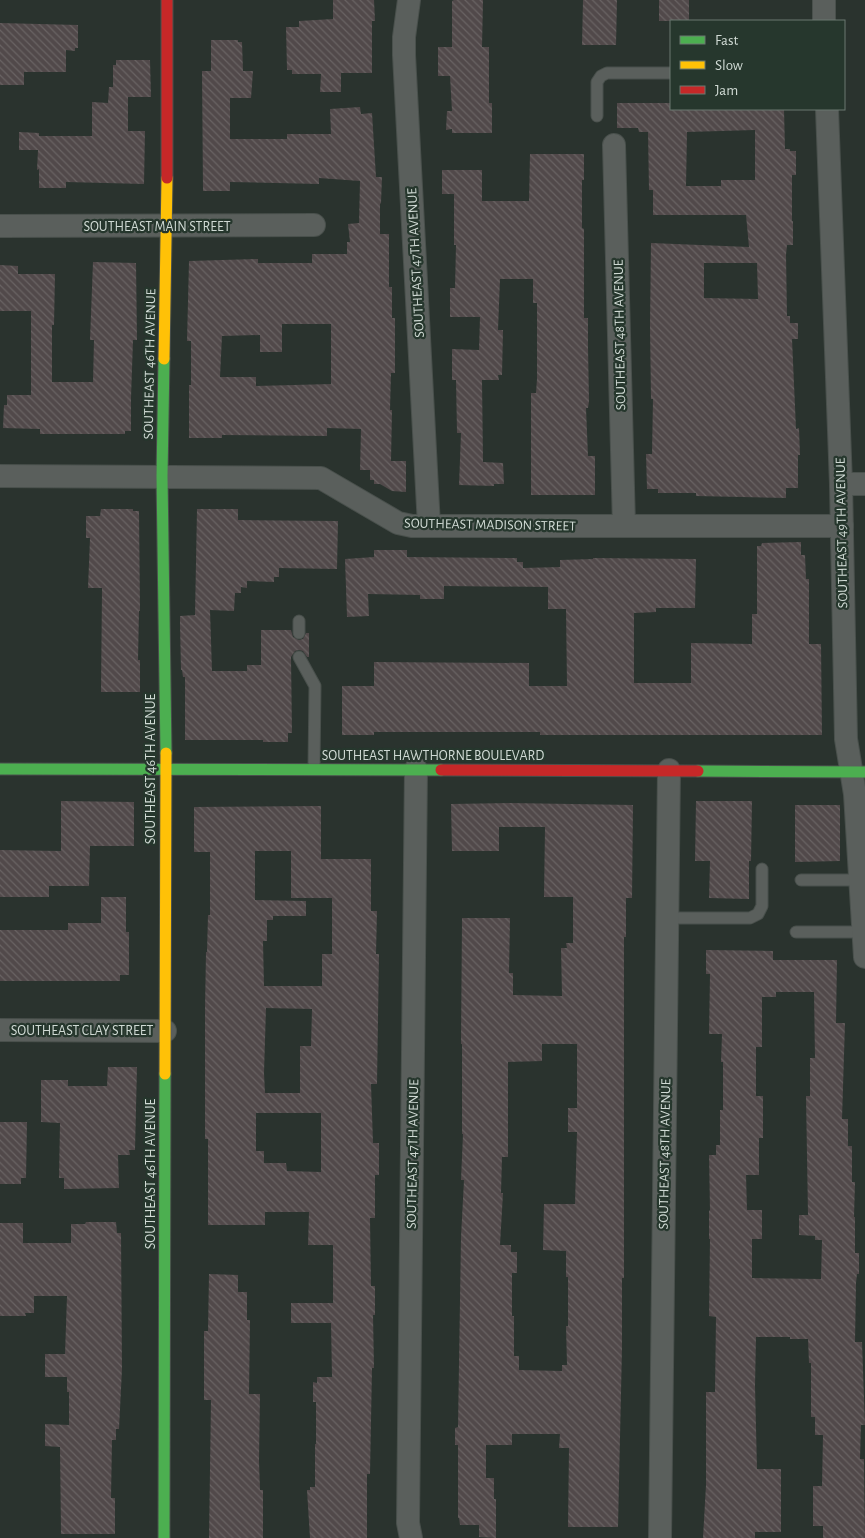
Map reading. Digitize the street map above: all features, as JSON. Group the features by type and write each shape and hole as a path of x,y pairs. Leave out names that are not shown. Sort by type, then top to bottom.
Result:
{"street":[{"name":"SOUTHEAST 46TH AVENUE","path":"164,1538 166,769 162,476 167,226 167,0"},
{"name":"SOUTHEAST 47TH AVENUE","path":"409,0 404,37 404,55 429,526"},
{"path":"824,0 824,20"},
{"name":"SOUTHEAST 49TH AVENUE","path":"828,110 841,484 846,739 858,772 855,794 865,957"},
{"name":"SOUTHEAST 48TH AVENUE","path":"614,144 624,526"},
{"name":"SOUTHEAST MAIN STREET","path":"0,226 314,225"},
{"name":"SOUTHEAST MADISON STREET","path":"0,476 321,478 398,523 412,526 842,526"},
{"path":"841,484 865,484"},
{"name":"SOUTHEAST HAWTHORNE BOULEVARD","path":"0,769 858,772"},
{"name":"SOUTHEAST 47TH AVENUE","path":"411,1538 408,1523 416,769"},
{"name":"SOUTHEAST 48TH AVENUE","path":"660,1538 669,770"},
{"name":"SOUTHEAST CLAY STREET","path":"0,1030 165,1031"}],"lane":[{"path":"597,116 597,82 601,76 607,73 670,73"},
{"path":"298,621 299,633"},
{"path":"299,657 315,686 314,769"},
{"path":"667,918 750,918 758,914 762,906 762,868"},
{"path":"801,880 861,880"},
{"path":"796,932 864,932"}],"building":[{"path":"333,0 374,0 375,21 372,21 372,73 341,73 341,92 320,92 321,74 292,74 292,70 287,70 286,27 299,27 299,21 333,19"},
{"path":"483,0 482,47 489,47 489,103 492,103 492,133 452,133 452,129 446,130 447,111 452,111 450,76 438,76 438,47 452,47 452,1"},
{"path":"583,0 617,0 616,45 582,45"},
{"path":"659,0 689,0 689,20 659,21"},
{"path":"0,23 78,25 78,48 75,48 75,51 66,50 66,72 24,72 24,85 0,85"},
{"path":"211,40 238,40 238,42 242,42 243,71 253,71 251,98 230,98 230,139 287,139 287,134 331,134 330,109 360,107 361,114 372,113 376,177 382,177 380,234 389,234 389,287 392,287 392,318 395,318 395,373 391,373 391,461 406,461 406,492 392,491 380,484 374,484 374,480 370,480 370,470 360,470 361,429 327,428 327,436 222,435 222,438 189,438 191,341 187,341 189,261 258,259 258,263 312,263 312,254 347,254 347,242 350,242 348,224 359,223 360,181 319,178 319,184 230,182 230,191 203,191 202,71 211,71","holes":["282,324 331,324 331,384 256,386 256,377 220,377 222,336 260,335 260,352 282,352"]},
{"path":"116,60 150,60 151,97 128,97 128,131 145,131 144,184 66,182 66,188 39,188 39,169 37,170 38,150 19,150 19,132 39,133 39,136 92,136 92,102 108,103 109,87 113,87 113,65 116,65"},
{"path":"617,103 670,103 670,110 784,110 785,149 796,151 796,175 792,175 793,245 787,245 786,255 787,316 790,316 790,323 798,323 798,339 792,339 796,429 799,428 800,455 798,455 798,488 786,488 786,498 696,496 696,493 658,493 658,489 647,489 646,454 652,454 653,399 651,399 650,326 651,243 749,247 746,215 653,215 653,190 649,190 648,132 639,132 638,128 617,128","holes":["755,130 755,180 721,180 721,186 686,186 687,132","704,263 757,263 758,299 704,298"]},
{"path":"530,154 584,154 582,228 584,229 584,318 588,318 589,401 588,408 586,408 588,456 595,456 595,495 531,495 531,393 536,393 537,379 537,303 533,303 533,279 500,279 498,330 503,330 502,375 498,375 499,380 482,380 483,462 503,463 504,484 494,484 494,486 459,485 461,433 457,433 456,380 452,380 452,349 479,350 480,317 450,317 450,288 455,288 454,194 442,194 442,170 482,170 482,201 529,201"},
{"path":"93,262 136,263 137,340 133,340 131,431 125,431 125,434 40,434 40,429 3,428 4,405 7,405 7,395 31,395 31,311 0,311 0,265 18,266 18,274 55,274 54,325 52,325 52,382 93,382 94,340 90,340"},
{"path":"101,509 133,509 133,511 139,511 140,611 138,660 140,660 140,692 101,692 102,588 88,588 90,538 86,538 86,516 100,516"},
{"path":"197,509 238,509 238,520 338,521 337,569 279,568 279,577 274,577 274,582 247,581 247,588 241,587 241,593 235,593 234,611 210,610 212,671 247,671 247,665 261,665 261,630 291,630 293,637 299,640 303,639 306,633 309,633 309,657 299,650 295,651 291,657 292,733 288,733 288,742 263,742 263,740 185,740 185,677 183,677 181,670 180,616 195,615"},
{"path":"801,542 801,555 805,555 806,579 809,579 809,644 821,644 822,735 540,735 540,732 374,732 374,735 342,735 342,686 374,686 374,662 529,663 529,686 567,686 566,609 548,609 548,587 444,586 444,599 420,599 420,595 368,594 369,616 347,617 345,559 374,557 374,550 407,550 407,557 517,558 517,562 523,562 523,568 560,567 560,560 593,558 696,559 695,608 656,608 656,612 634,613 634,683 691,683 691,643 752,644 752,614 757,614 757,546 761,546 762,543"},
{"path":"61,801 134,802 134,846 90,846 89,886 49,886 49,897 0,897 0,850 61,851"},
{"path":"696,801 752,801 749,899 709,898 710,861 695,861"},
{"path":"451,804 633,805 632,898 626,898 626,937 624,937 624,1278 622,1278 618,1527 568,1527 569,1448 559,1448 560,1434 512,1434 512,1445 486,1445 486,1478 494,1478 496,1538 479,1537 479,1525 460,1525 458,1518 458,1445 455,1445 455,1428 458,1427 461,1237 464,1180 461,1180 463,1134 461,1044 462,918 510,918 509,973 513,973 513,995 562,996 561,948 567,948 566,943 573,943 573,897 544,897 545,827 499,827 499,851 452,851","holes":["542,1044 577,1044 577,1108 568,1108 568,1132 577,1132 575,1204 544,1204 543,1250 566,1251 566,1277 568,1277 567,1365 562,1365 562,1371 519,1370 519,1356 514,1356 514,1316 512,1316 512,1273 517,1273 517,1252 511,1252 511,1245 500,1245 503,1193 501,1193 502,1157 508,1157 508,1062 542,1061"]},
{"path":"795,805 840,805 840,861 795,862"},
{"path":"321,806 321,859 371,859 371,911 377,911 376,954 379,954 377,1084 371,1084 373,1143 379,1143 379,1175 375,1175 375,1218 370,1218 371,1286 375,1286 375,1315 373,1315 374,1368 372,1368 370,1474 367,1474 367,1538 310,1538 307,1490 310,1490 310,1487 315,1487 316,1444 316,1402 313,1402 313,1382 317,1383 317,1377 332,1377 331,1323 291,1323 291,1303 333,1303 333,1245 308,1245 309,1212 265,1212 265,1225 208,1225 208,1139 205,1139 205,1008 206,952 208,915 210,915 210,852 194,852 194,807","holes":["255,851 291,851 291,898 332,898 332,954 322,954 322,986 264,986 263,941 267,941 267,920 273,920 273,916 306,916 306,901 255,900","266,1008 312,1009 311,1046 300,1046 300,1093 265,1093","256,1113 321,1113 321,1172 287,1171 286,1163 264,1163 264,1151 256,1151"]},
{"path":"101,897 126,897 126,932 129,932 129,975 120,975 120,981 0,981 0,930 68,930 68,923 101,923"},
{"path":"706,950 773,951 773,960 837,960 836,1023 845,1023 842,1119 848,1119 848,1146 852,1146 852,1182 855,1182 855,1253 859,1253 859,1274 857,1274 856,1283 855,1342 862,1342 865,1425 861,1425 860,1459 864,1459 865,1538 823,1538 823,1526 813,1526 813,1486 822,1486 823,1435 815,1435 815,1417 811,1417 811,1363 809,1363 808,1339 756,1337 757,1469 781,1469 781,1532 755,1532 755,1538 703,1538 706,1485 706,1392 715,1392 716,1317 709,1316 709,1155 716,1155 716,1145 720,1145 720,1110 723,1110 722,1034 709,1034 710,974 706,974","holes":["776,992 814,992 815,1058 810,1058 810,1096 806,1096 808,1215 799,1215 799,1235 815,1236 815,1240 822,1240 821,1279 752,1278 752,1239 762,1239 762,1210 747,1210 746,1175 759,1175 759,1138 763,1138 763,1096 756,1096 756,1047 762,1047 762,997 776,997"]},
{"path":"108,1067 137,1067 135,1150 129,1150 130,1155 118,1155 119,1188 64,1189 64,1178 59,1178 60,1123 41,1122 41,1080 68,1080 68,1086 107,1086"},
{"path":"0,1122 27,1122 26,1178 21,1178 21,1184 0,1184"},
{"path":"86,1222 116,1222 117,1233 121,1233 122,1369 119,1429 116,1429 116,1440 112,1440 111,1498 115,1498 115,1534 61,1534 60,1447 45,1446 45,1424 69,1425 69,1392 67,1392 67,1377 45,1377 45,1354 65,1354 67,1296 34,1296 34,1313 25,1313 26,1316 0,1316 0,1223 23,1223 23,1243 71,1243 71,1224 85,1224"},
{"path":"209,1274 238,1275 238,1292 247,1292 247,1320 250,1320 249,1394 260,1394 259,1461 260,1490 263,1490 263,1538 209,1538 211,1400 204,1400 204,1331 208,1331"}],"traffic: fast":[{"path":"164,359 162,476 166,753"},
{"path":"0,769 441,770"},
{"path":"698,771 865,772"},
{"path":"164,1538 165,1074"}],"traffic: slow":[{"path":"164,359 167,178"},
{"path":"165,1074 166,753"}],"traffic: jam":[{"path":"167,0 167,178"},
{"path":"441,770 698,771"}]}
